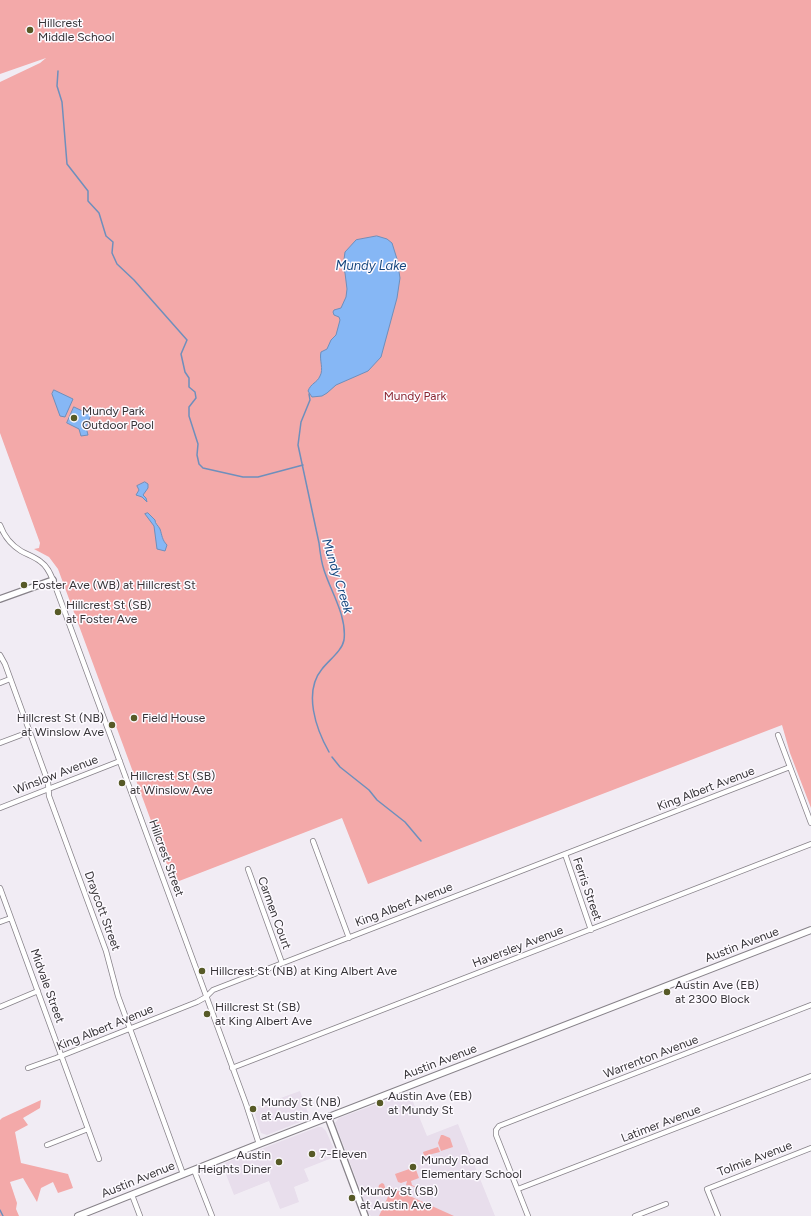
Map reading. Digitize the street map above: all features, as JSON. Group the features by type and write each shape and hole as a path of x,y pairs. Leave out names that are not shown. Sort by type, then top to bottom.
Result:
{"main road":[{"name":"Austin Avenue","path":"78,1216 328,1117 811,930"}],"street":[{"name":"Hillcrest Street","path":"0,526 5,536 12,544 21,551 41,562 47,568 53,580 259,1144"},
{"path":"0,599 53,580"},
{"name":"Draycott Street","path":"0,655 48,782 49,796 108,955 117,992 183,1174"},
{"path":"0,683 10,679"},
{"path":"0,743 29,732"},
{"path":"778,735 811,823"},
{"name":"Winslow Avenue","path":"0,808 120,761"},
{"name":"King Albert Avenue","path":"28,1068 62,1056 206,997 213,990 790,767"},
{"path":"313,841 348,938"},
{"name":"Haversley Avenue","path":"232,1068 811,844"},
{"name":"Ferris Street","path":"565,854 591,930"},
{"name":"Carmen Court","path":"248,869 282,964"},
{"name":"Midvale Street","path":"0,888 99,1159"},
{"path":"0,922 11,918"},
{"path":"0,1007 38,991"},
{"name":"Warrenton Avenue","path":"518,1190 496,1135 496,1130 499,1126 811,1005"},
{"name":"Latimer Avenue","path":"518,1190 811,1076"},
{"path":"328,1117 365,1216"},
{"path":"46,1146 88,1129"},
{"name":"Tolmie Avenue","path":"718,1216 707,1189 811,1148"},
{"path":"194,1170 212,1216"},
{"path":"518,1190 528,1216"},
{"path":"132,1195 140,1216"},
{"path":"635,1216 666,1204"}],"shaded area":[{"path":"300,1091 310,1118 267,1135 261,1133 253,1108"},
{"name":"Mundy Road Elementary School","path":"409,1092 427,1136 458,1124 495,1216 371,1216 367,1212 335,1123 339,1118"},
{"path":"318,1127 322,1127 326,1131 337,1156 304,1169 309,1181 294,1187 299,1202 280,1209 269,1181 234,1195 222,1164"}],"green space":[{"name":"Mundy Park","path":"0,0 811,0 811,808 790,753 782,725 368,884 342,818 174,883 58,569 49,557 34,549 39,548 40,543 0,433 0,82 40,63 46,58 0,74"},
{"path":"41,1100 40,1108 23,1118 28,1125 15,1132 21,1163 68,1174 73,1188 58,1193 53,1182 41,1188 37,1202 23,1178 10,1182 17,1203 16,1209 19,1216 0,1216 0,1120"},
{"path":"441,1135 450,1138 453,1147 441,1151 438,1143"},
{"path":"438,1147 440,1152 424,1156 423,1152"},
{"path":"415,1167 419,1178 411,1181 412,1185 432,1196 412,1186 406,1185 407,1181 401,1183 398,1182 395,1174"},
{"path":"382,1183 385,1187 384,1194 377,1194 379,1185"},
{"path":"392,1188 454,1216 379,1216"}],"water":[{"name":"Mundy Lake","path":"377,236 387,239 392,243 397,259 400,278 397,298 381,357 368,371 336,385 322,396 312,397 308,391 319,378 321,373 321,352 327,349 331,340 336,335 340,320 339,317 334,315 333,312 334,310 341,308 346,297 347,289 343,267 345,252 356,240"},
{"path":"54,390 73,399 65,417 60,416 52,394"},
{"path":"74,407 91,415 86,427 88,435 81,436 79,429 67,423"},
{"path":"145,482 148,484 148,488 143,495 147,502 142,497 136,495 139,490 137,486"},
{"path":"148,513 155,520 160,529 163,539 167,545 165,551 157,549 154,526 145,514"}],"waterway":[{"path":"58,71 57,86 62,102 67,164 88,191 88,201 99,213 106,236 113,242 112,253 117,264 134,280 187,340 181,354 185,372 189,378 189,387 195,392 196,398 189,407 189,416 198,444 197,455 199,464 203,468 243,477 258,477 303,465"},
{"name":"Mundy Creek","path":"309,394 310,400 301,422 298,445 322,563 341,613 344,631 344,640 341,648 322,669 316,678 313,688 312,699 316,722 329,752"},
{"name":"Mundy Creek","path":"332,757 340,767 369,790 377,800 405,822 421,841"},
{"path":"0,1210 3,1216"}],"place":[{"name":"Hillcrest Middle School","path":"30,30"},
{"name":"Mundy Park Outdoor Pool","path":"74,418"},
{"name":"Foster Ave (WB) at Hillcrest St","path":"24,585"},
{"name":"Hillcrest St (SB) at Foster Ave","path":"58,612"},
{"name":"Field House","path":"134,718"},
{"name":"Hillcrest St (NB) at Winslow Ave","path":"112,725"},
{"name":"Hillcrest St (SB) at Winslow Ave","path":"122,783"},
{"name":"Hillcrest St (NB) at King Albert Ave","path":"202,971"},
{"name":"Austin Ave (EB) at 2300 Block","path":"667,992"},
{"name":"Hillcrest St (SB) at King Albert Ave","path":"207,1014"},
{"name":"Austin Ave (EB) at Mundy St","path":"380,1103"},
{"name":"Mundy St (NB) at Austin Ave","path":"253,1109"},
{"name":"7-Eleven","path":"312,1154"},
{"name":"Austin Heights Diner","path":"279,1162"},
{"name":"Mundy Road Elementary School","path":"413,1167"},
{"name":"Mundy St (SB) at Austin Ave","path":"352,1198"}]}
